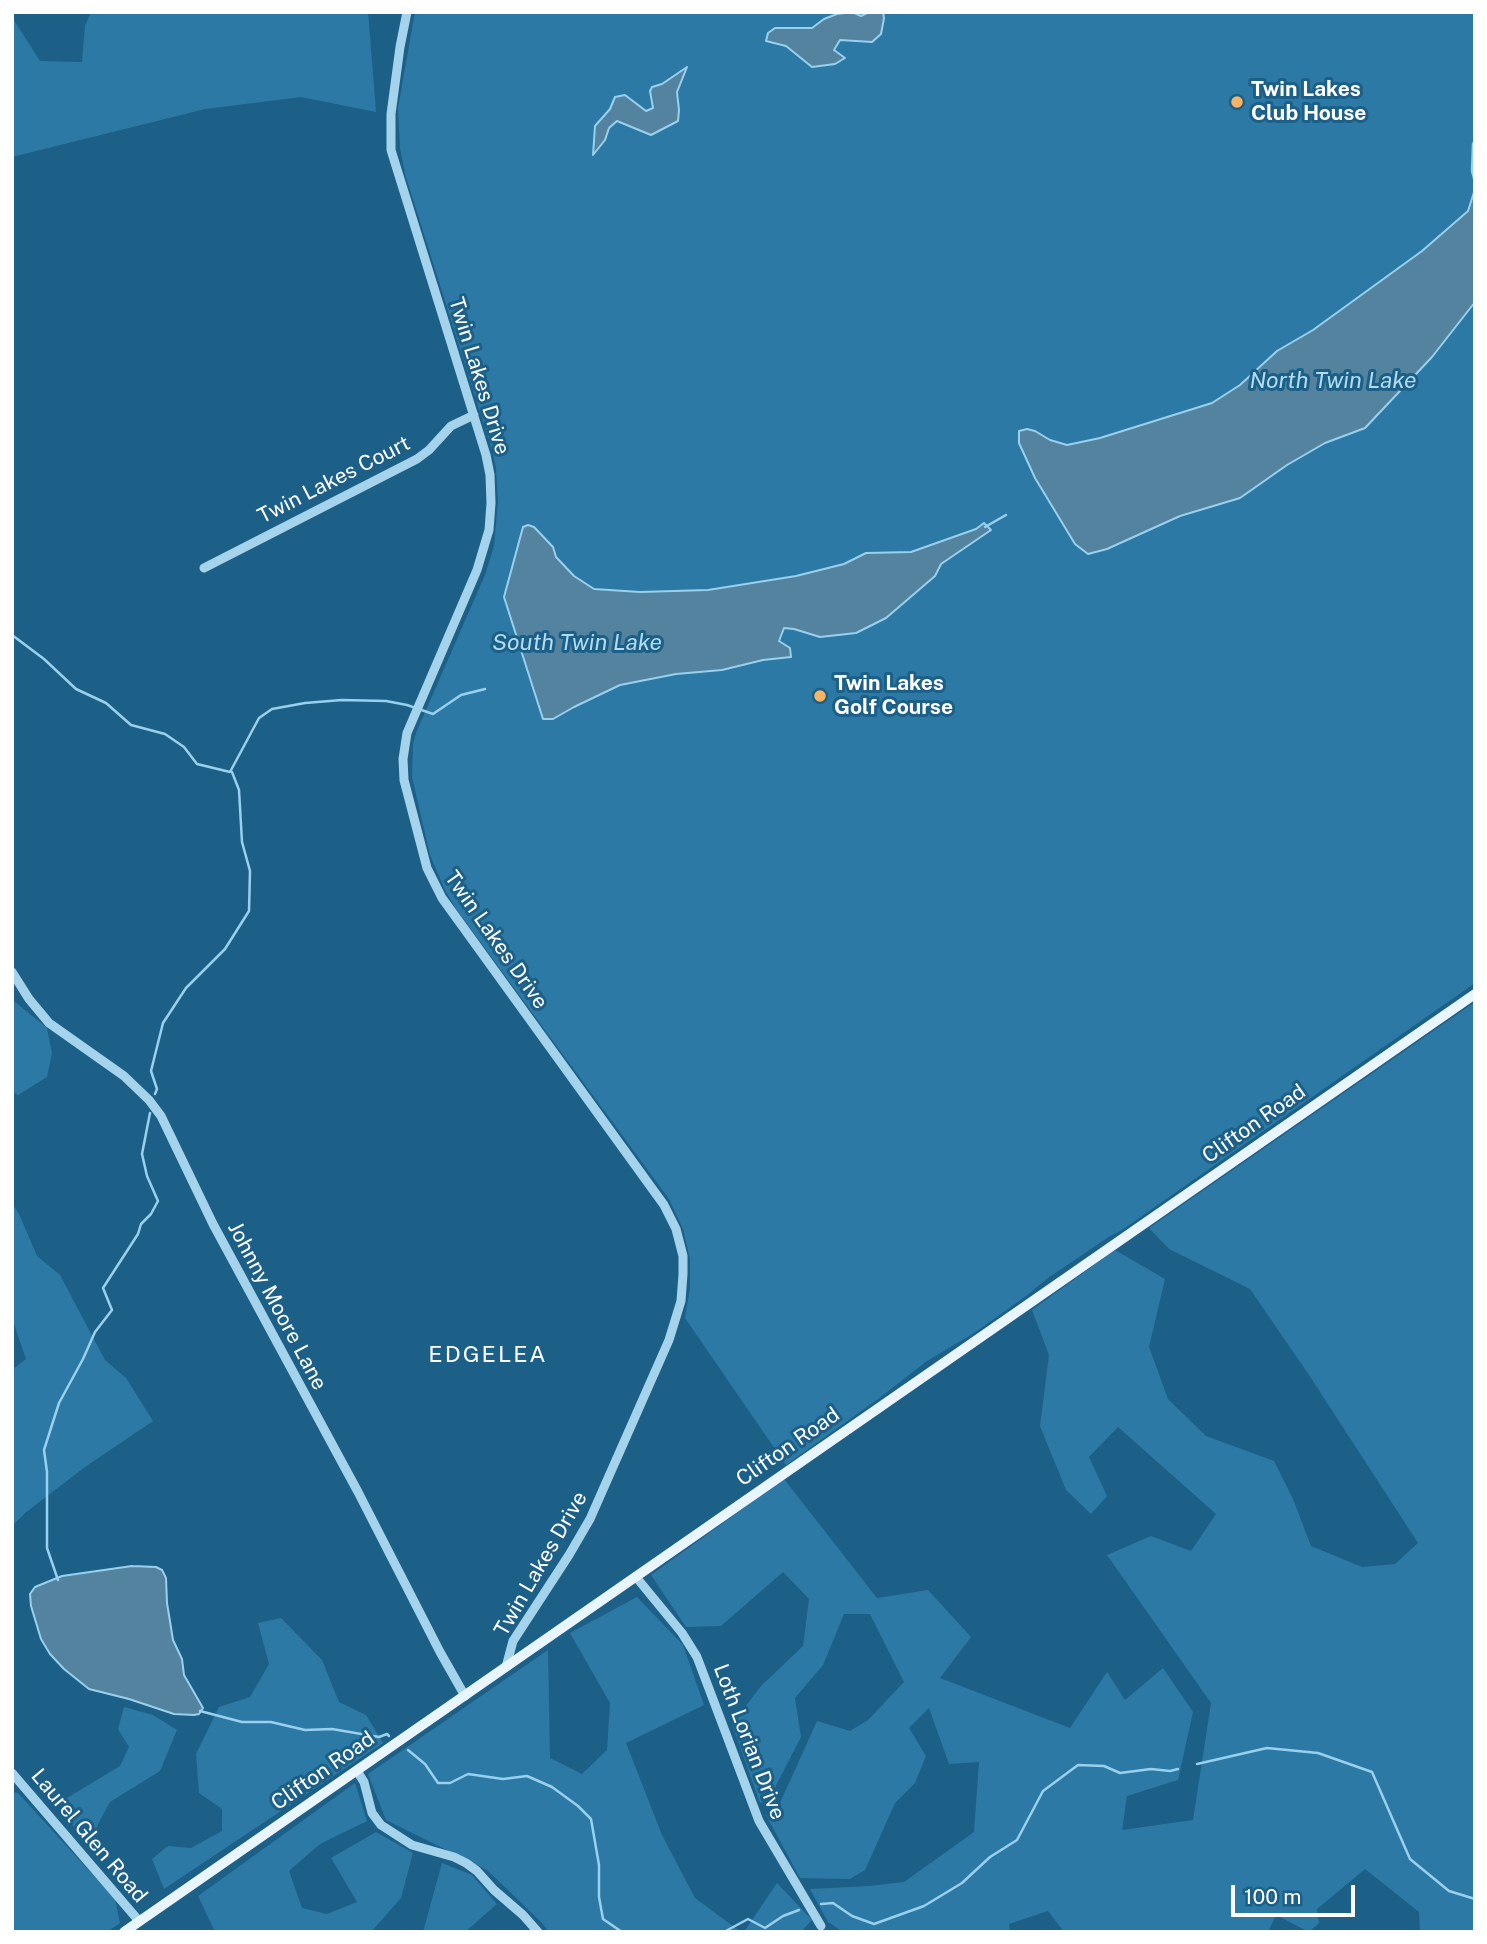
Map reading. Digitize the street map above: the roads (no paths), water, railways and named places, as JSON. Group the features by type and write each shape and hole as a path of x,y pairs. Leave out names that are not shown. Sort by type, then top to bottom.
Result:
{"main road":[{"name":"Clifton Road","path":"124,1932 1475,993"}],"street":[{"name":"Twin Lakes Drive","path":"407,12 391,114 391,150 486,455 491,503 484,549 470,588 413,717 404,748 402,769 427,868 433,881 466,932 664,1205 676,1229 683,1256 681,1301 669,1340 590,1519 513,1642 506,1668"},
{"name":"Twin Lakes Court","path":"205,568 417,459 451,426 474,415"},
{"name":"Johnny Moore Lane","path":"12,972 49,1023 124,1076 149,1100 160,1116 213,1224 465,1696"},
{"name":"Loth Lorian Drive","path":"636,1577 682,1633 697,1657 760,1821 821,1926"},
{"path":"357,1771 372,1813 381,1825 412,1844 466,1863 538,1932"},
{"name":"Laurel Glen Road","path":"12,1773 139,1922"}],"water":[{"path":"852,12 861,16 869,12 883,12 881,34 872,42 840,40 834,50 845,58 835,64 812,67 786,46 766,41 768,33 775,28 812,28 824,19"},
{"path":"687,67 677,92 678,121 651,135 617,121 609,128 605,140 593,155 595,126 610,109 615,97 625,95 646,111 653,108 650,91 652,87 662,84"},
{"name":"North Twin Lake","path":"1475,189 1475,302 1432,357 1365,428 1325,443 1287,465 1240,498 1180,516 1107,549 1088,554 1075,544 1035,478 1019,443 1019,431 1035,431 1050,440 1067,445 1100,438 1212,403 1240,385 1277,351 1313,330 1422,251 1468,211"},
{"name":"South Twin Lake","path":"984,523 991,530 941,564 935,576 886,618 856,633 820,637 784,628 779,641 790,648 791,657 620,685 553,719 543,719 504,597 523,527 528,525 534,527 553,547 556,557 574,576 594,589 640,592 708,590 796,576 844,564 866,553 911,552 976,529"},
{"path":"132,1566 156,1567 162,1570 166,1578 173,1640 182,1659 184,1675 203,1708 199,1714 174,1714 89,1689 64,1669 41,1639 31,1606 30,1594 35,1587 62,1576"}],"waterway":[{"path":"1475,141 1472,171 1475,182"},
{"path":"985,527 1006,515"},
{"path":"12,635 44,659 76,689 106,703 131,725 165,734 184,747 197,764 230,772 259,718 272,709 342,700 386,701 433,714 461,695 485,689"},
{"path":"155,1094 157,1089 151,1071 163,1023 186,988 225,949 249,911 250,871 242,842 239,790 232,772"},
{"path":"58,1580 47,1548 47,1472 44,1450 59,1403 95,1332 112,1310 103,1288 158,1201 147,1176 142,1154 150,1113"},
{"path":"200,1711 242,1722 271,1722 305,1730 332,1729 379,1737 387,1734 389,1736"},
{"path":"1197,1764 1267,1748 1318,1753 1372,1772 1410,1859 1449,1891 1475,1899"},
{"path":"408,1750 425,1764 438,1783 450,1783 468,1774 503,1779 527,1776 552,1787 578,1806 591,1819 599,1865 599,1897 603,1919 622,1932"},
{"path":"821,1904 833,1903 852,1916 874,1924 924,1906 962,1883 990,1857 1017,1840 1043,1791 1078,1765 1104,1766 1120,1773 1178,1769"},
{"path":"724,1932 748,1919 765,1928 783,1916 799,1910"}],"place":[{"name":"Twin Lakes Club House","path":"1237,102"},
{"name":"Twin Lakes Golf Course","path":"820,696"}],"district":[{"name":"EDGELEA","path":"488,1355"}]}
